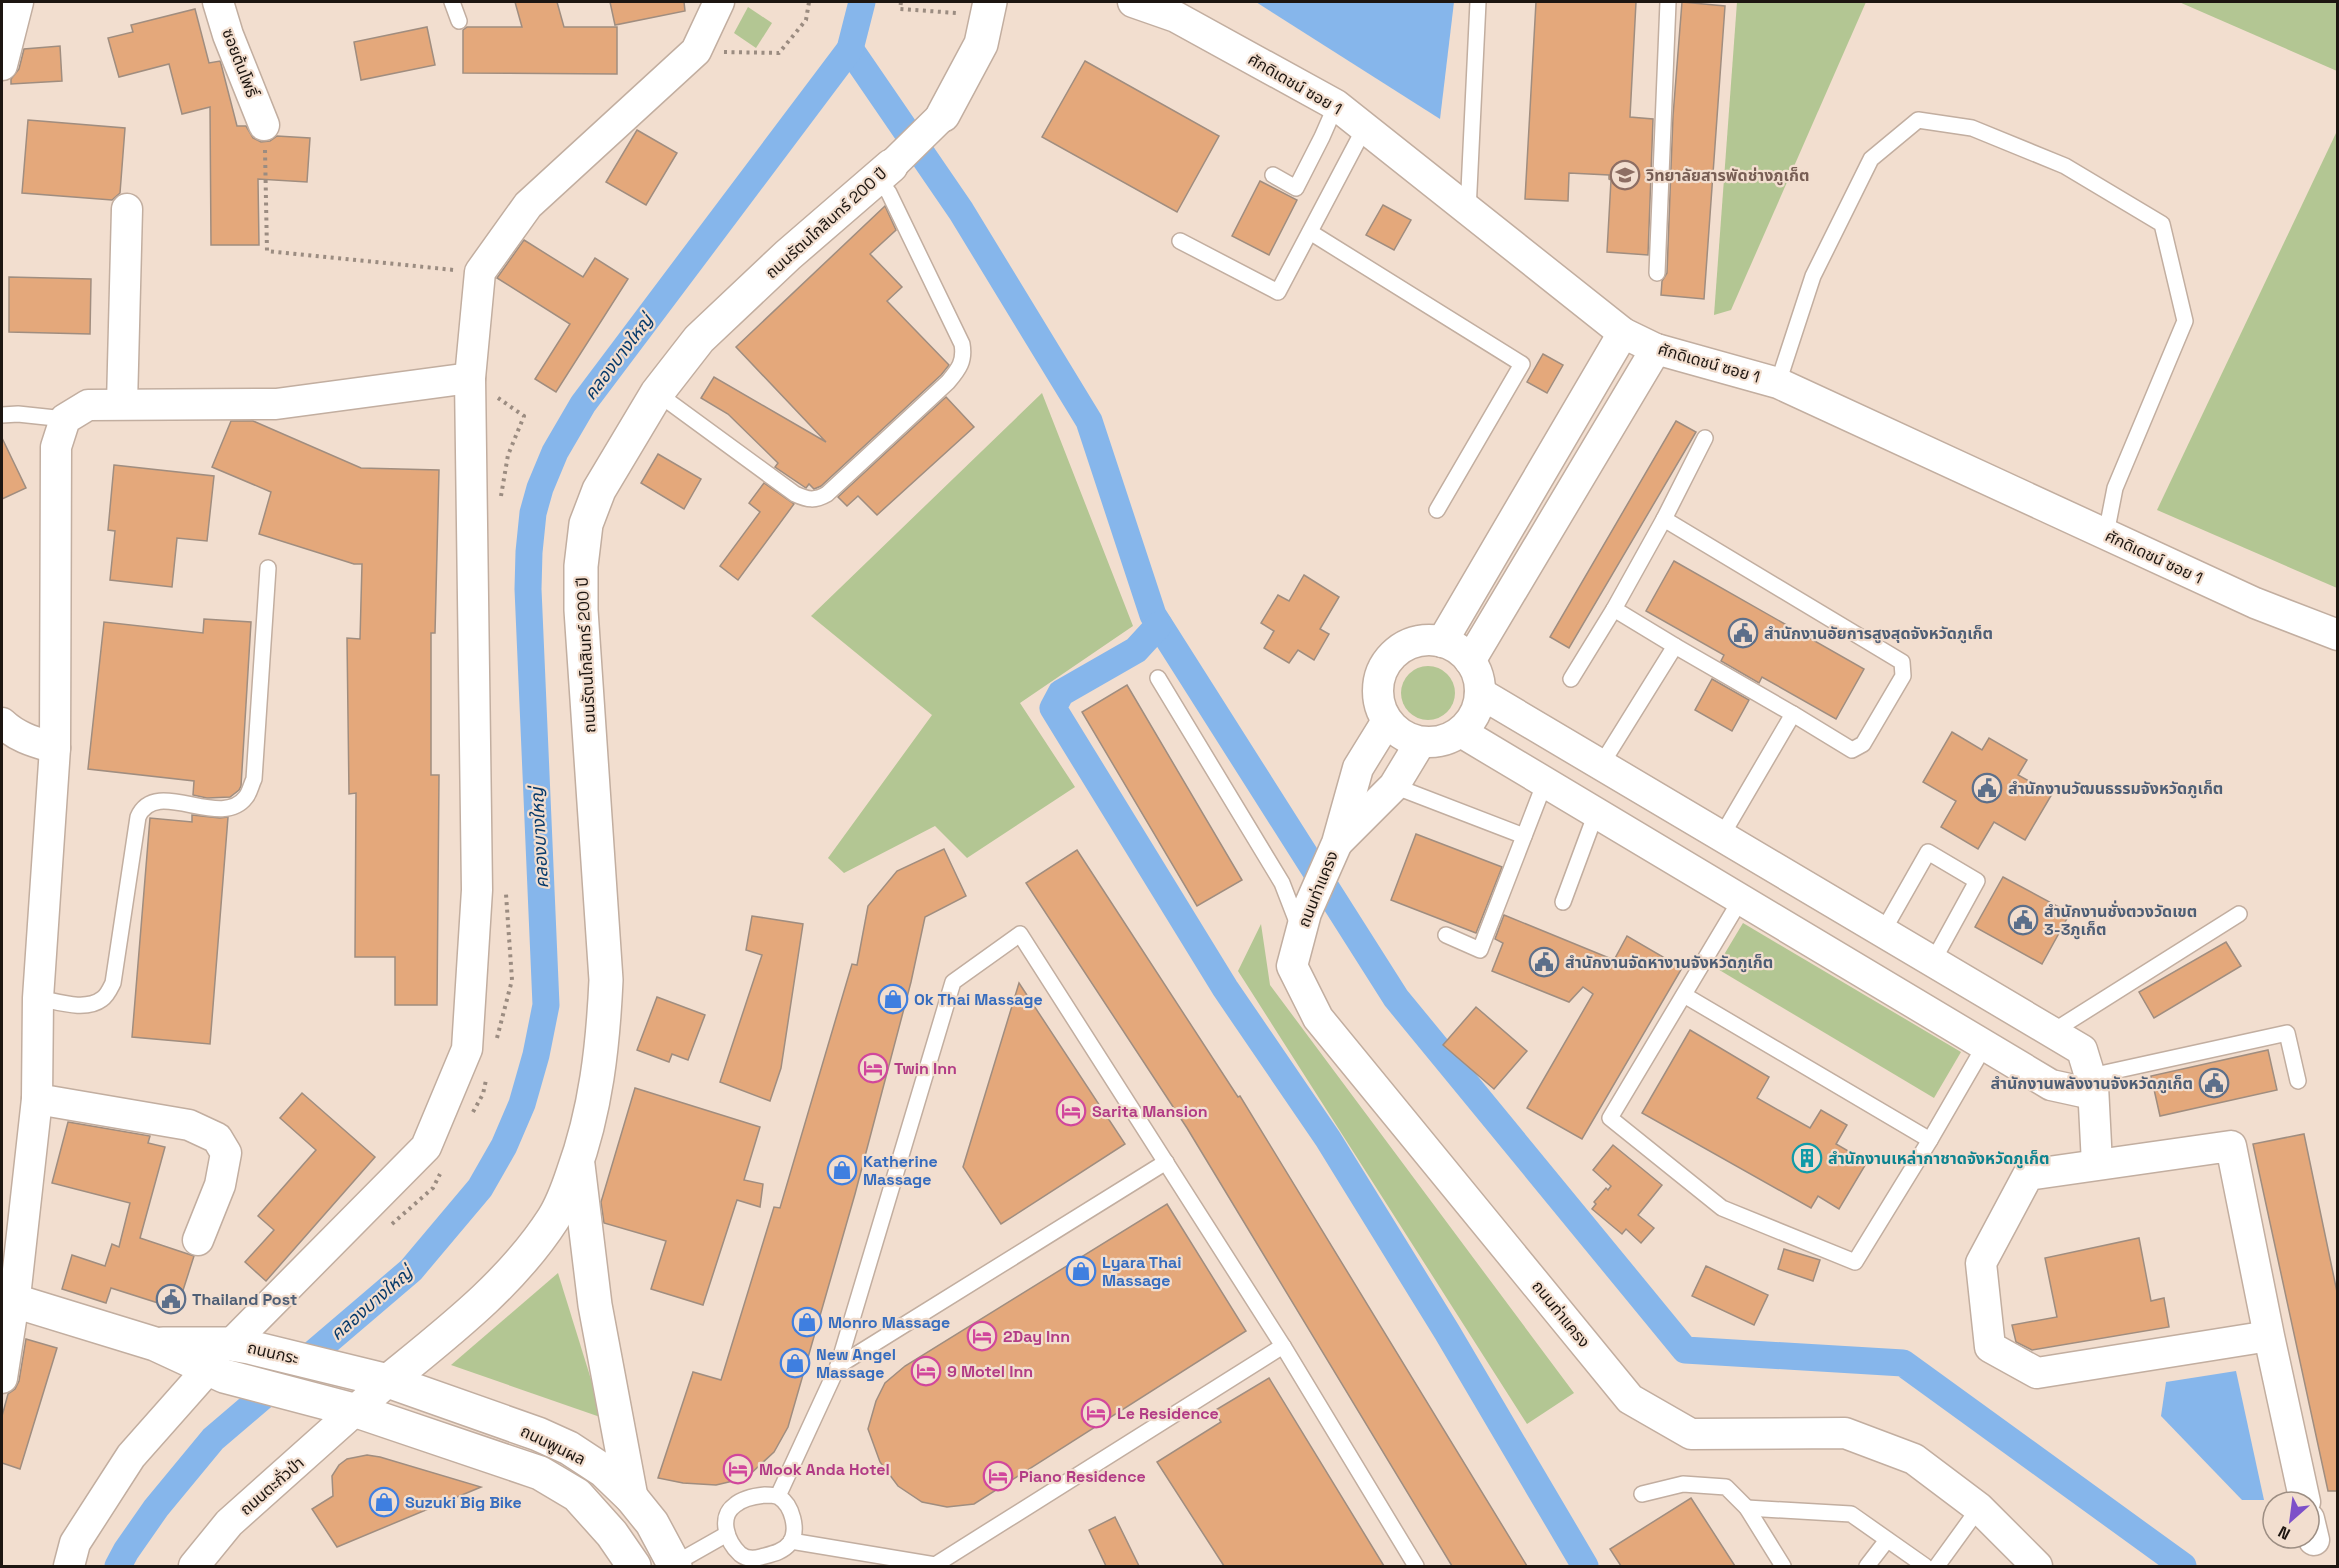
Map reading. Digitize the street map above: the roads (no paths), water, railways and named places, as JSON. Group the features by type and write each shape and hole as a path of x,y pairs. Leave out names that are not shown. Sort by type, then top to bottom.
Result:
{"street":[{"path":"2,65 18,2"},
{"name":"ซอยต้นโพธิ์","path":"218,2 228,35 264,125"},
{"path":"240,1345 426,1147 467,1049 477,890 470,378 480,272 528,205 696,51 719,2"},
{"name":"ถนนรัตนโกสินทร์ 200 ปี","path":"388,1381 473,1311 524,1257 555,1217 578,1161 598,1083 604,1034 606,980 581,610 581,566 586,524 599,490 657,393 699,339 943,115 981,44 990,2"},
{"name":"ศักดิเดชน์ ซอย 1","path":"1133,2 1176,17 1336,105 1623,333 1656,349 1778,383 2255,603 2337,635"},
{"path":"122,404 127,209"},
{"path":"1442,642 1623,333"},
{"path":"1470,661 1656,349"},
{"path":"2,1378 8,1299 37,1099 38,998 55,748 56,447 65,419 88,405 276,404 470,378"},
{"path":"1424,640 1442,642 1462,652 1470,661 1478,677 1480,693 1474,716 1461,732 1441,741 1420,743 1395,730 1387,721 1380,707 1378,689 1382,671 1391,657 1403,647 1424,640"},
{"path":"1480,693 2082,1050 2092,1081 2097,1164"},
{"name":"ถนนท่าแครง","path":"1387,721 1358,768 1337,843 1304,923 1292,966 1318,1018 1630,1399 1691,1434 1845,1433 1914,1459 1979,1508 2037,1566"},
{"path":"2,723 12,733 29,741 55,748"},
{"path":"1461,732 2051,1085 2083,1092 2092,1081"},
{"name":"ถนนท่าแครง","path":"1337,843 1394,786 1420,743"},
{"path":"1645,842 1666,804"},
{"path":"1806,938 1828,901"},
{"path":"1978,1041 1994,999"},
{"path":"37,1099 189,1125 217,1138 226,1153 220,1185 198,1240"},
{"path":"2269,1336 2037,1373 1990,1347 1981,1263 2028,1174 2231,1146 2302,1490"},
{"path":"578,1161 595,1305 631,1497"},
{"name":"ถนนกระ","path":"8,1299 155,1344 216,1372 357,1411"},
{"name":"ถนนกระ","path":"155,1344 240,1345 388,1381"},
{"path":"69,1566 75,1544 131,1456 216,1372"},
{"name":"ถนนตะกั่วป่า","path":"194,1566 229,1523 388,1381"},
{"name":"ถนนพูนผล","path":"388,1381 538,1434 568,1448 604,1472 631,1497 652,1523 675,1565"},
{"name":"ถนนพูนผล","path":"357,1411 540,1473 577,1495 612,1534 634,1566"}],"lane":[{"path":"452,2 459,21"},
{"path":"1468,211 1478,2"},
{"path":"1657,273 1668,2"},
{"path":"1273,175 1296,188 1336,105"},
{"path":"1778,383 1813,276 1871,159 1918,120 1972,128 2065,166 2162,224 2185,321 2115,488 2106,534"},
{"path":"1180,241 1278,292 1364,129"},
{"path":"657,393 795,494 808,500 817,500 827,494 948,382 965,357 962,344 889,193 884,171"},
{"path":"1310,232 1522,364 1437,510"},
{"path":"2,415 18,414 65,419"},
{"path":"1571,679 1614,609 1664,519 1705,438"},
{"path":"1614,609 1852,750 1863,744 1903,676 1902,662 1664,519"},
{"path":"38,998 76,1004 93,1004 103,998 113,983 138,817 142,807 155,800 213,808 233,807 246,797 254,780 268,568"},
{"path":"1601,765 1675,646"},
{"path":"1158,678 1304,923"},
{"path":"1721,837 1793,714"},
{"path":"1446,935 1480,950 1545,782"},
{"path":"1394,786 1524,836"},
{"path":"1563,902 1596,813"},
{"path":"1882,933 1928,852 1977,881 1932,963"},
{"path":"1741,900 1610,1118 1722,1208 1855,1262 1930,1140 1978,1041"},
{"path":"2052,1032 2239,914"},
{"path":"778,1496 838,1366 953,982 1020,934 1283,1346 1416,1566"},
{"path":"1684,995 1930,1140"},
{"path":"2092,1081 2287,1033 2298,1081"},
{"path":"838,1366 1166,1162"},
{"path":"791,1541 886,1561 935,1565 1283,1346"},
{"path":"1642,1494 1683,1484 1726,1487 1747,1508 1783,1566"},
{"path":"778,1496 793,1517 794,1530 791,1541 782,1551 753,1559 742,1556 733,1546 727,1534 728,1511 735,1504 751,1497 778,1496"},
{"path":"1747,1508 1851,1514 1925,1566"},
{"path":"1937,1566 1979,1508"},
{"path":"675,1565 727,1534"},
{"path":"1868,1566 1887,1540"}],"water":[{"path":"1256,2 1454,2 1440,119"},
{"path":"2236,1371 2262,1490 2261,1500 2242,1500 2161,1416 2166,1382"}],"waterway":[{"name":"คลองบางใหญ่","path":"118,1566 156,1508 213,1439 411,1270 480,1188 504,1146 522,1104 536,1055 546,1005 528,589 533,513 540,488 555,452 583,404 850,49 862,2"},
{"path":"850,49 961,211 1089,421 1153,615 1396,998 1685,1350 1903,1363 2183,1566"},
{"path":"1159,625 1136,650 1061,693 1053,708 1225,988 1328,1139 1447,1332 1585,1566"}],"place":[{"name":"วิทยาลัยสารพัดช่างภูเก็ต","path":"1625,175"},
{"name":"สำนักงานอัยการสูงสุดจังหวัดภูเก็ต","path":"1743,633"},
{"name":"สำนักงานวัฒนธรรมจังหวัดภูเก็ต","path":"1987,788"},
{"name":"สำนักงานชั่งตวงวัดเขต 3-3ภูเก็ต","path":"2023,920"},
{"name":"สำนักงานจัดหางานจังหวัดภูเก็ต","path":"1544,962"},
{"name":"Ok Thai Massage","path":"893,999"},
{"name":"Twin Inn","path":"873,1068"},
{"name":"สำนักงานพลังงานจังหวัดภูเก็ต","path":"2214,1083"},
{"name":"Sarita Mansion","path":"1071,1111"},
{"name":"สำนักงานเหล่ากาชาดจังหวัดภูเก็ต","path":"1807,1158"},
{"name":"Katherine Massage","path":"842,1170"},
{"name":"Lyara Thai Massage","path":"1081,1271"},
{"name":"Thailand Post","path":"171,1299"},
{"name":"Monro Massage","path":"807,1322"},
{"name":"2Day Inn","path":"982,1336"},
{"name":"New Angel Massage","path":"795,1363"},
{"name":"9 Motel Inn","path":"926,1371"},
{"name":"Le Residence","path":"1096,1413"},
{"name":"Mook Anda Hotel","path":"738,1469"},
{"name":"Piano Residence","path":"998,1476"},
{"name":"Suzuki Big Bike","path":"384,1502"}]}
